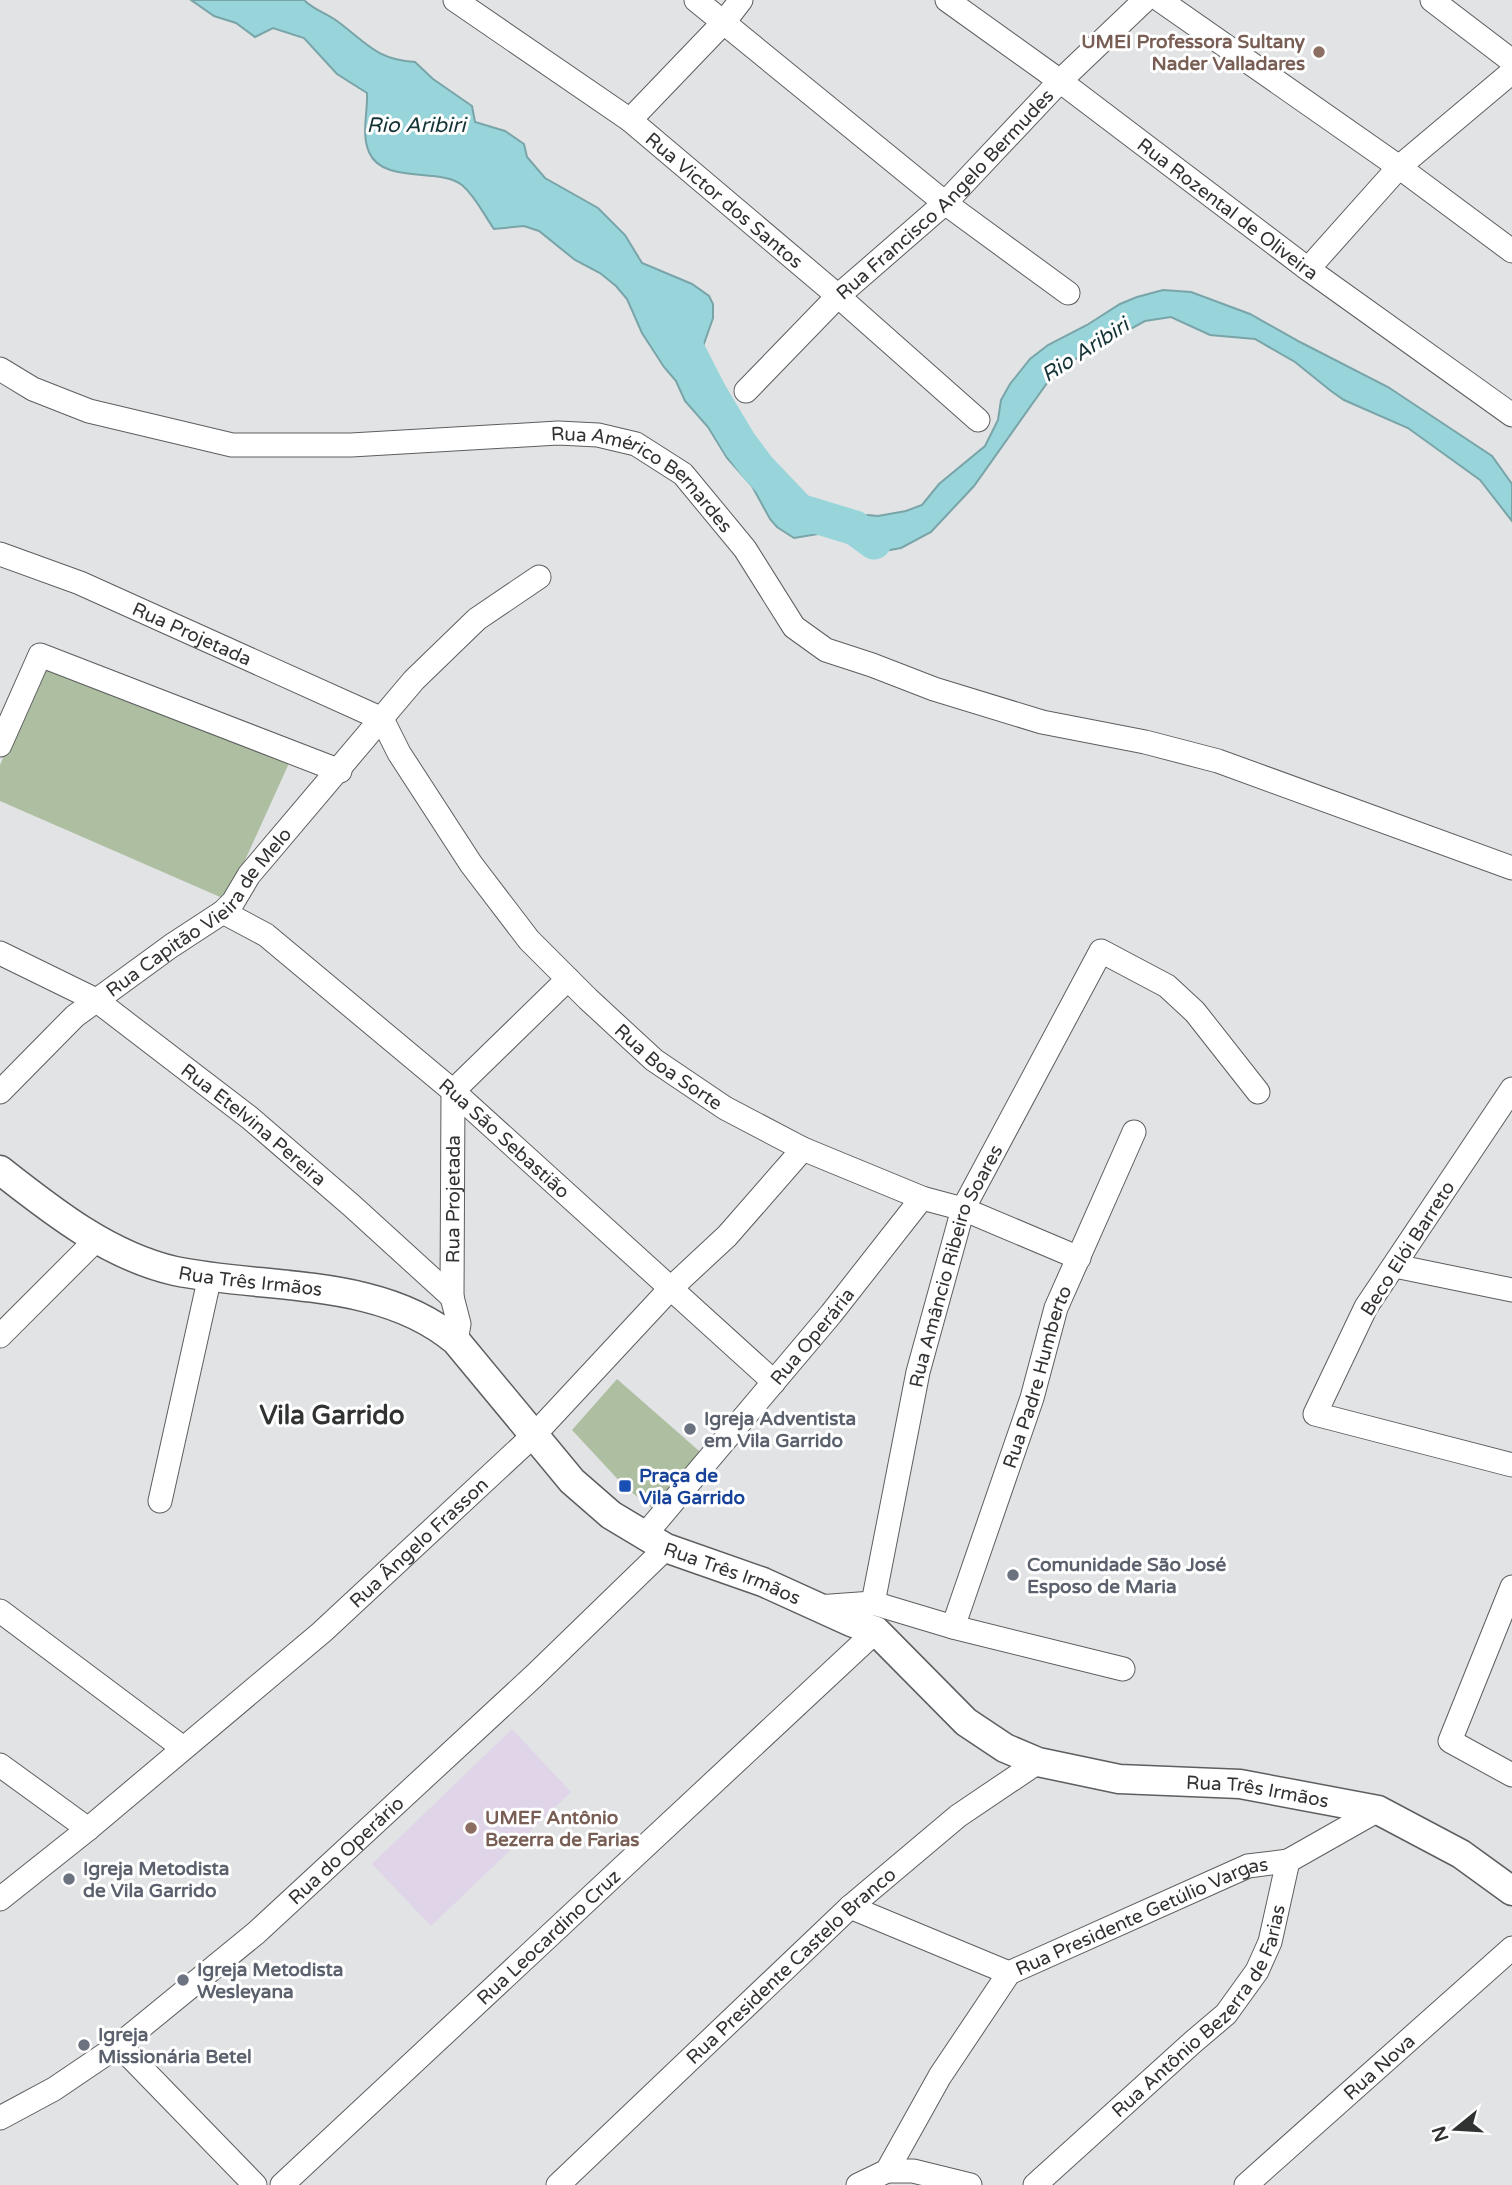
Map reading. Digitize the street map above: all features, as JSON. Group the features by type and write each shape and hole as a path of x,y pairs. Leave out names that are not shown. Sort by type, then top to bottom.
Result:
{"street":[{"name":"Rua Victor dos Santos","path":"455,0 630,120 838,296 978,420"},
{"path":"696,0 945,203 1068,293"},
{"path":"630,120 724,22 741,0"},
{"name":"Rua Rozental de Oliveira","path":"947,0 1060,81 1308,268 1512,415"},
{"name":"Rua Francisco Angelo Bermudes","path":"746,391 838,296 945,203 1060,81 1145,0"},
{"path":"1160,0 1399,167 1512,251"},
{"path":"1432,0 1512,61"},
{"path":"1308,268 1399,167 1512,72"},
{"name":"Rua Américo Bernardes","path":"0,369 33,389 89,411 232,445 351,445 558,433 598,435 635,443 683,474 745,549 794,627 826,650 934,689 1042,722 1145,742 1218,761 1512,868"},
{"name":"Rua Projetada","path":"0,554 80,583 382,719"},
{"name":"Rua Capitão Vieira de Melo","path":"0,1092 42,1047 96,1000 223,912 233,902 249,875 340,771 414,680 477,620 539,577"},
{"path":"0,745 40,654 340,771"},
{"name":"Rua Boa Sorte","path":"382,719 400,753 471,864 529,940 654,1060 725,1108 803,1149 922,1198 963,1209 1079,1258"},
{"name":"Rua São Sebastião","path":"223,912 266,935 453,1091 774,1382"},
{"name":"Rua Amâncio Ribeiro Soares","path":"875,1617 918,1372 963,1209 1101,951 1167,986 1195,1012 1258,1092"},
{"name":"Rua Etelvina Pereira","path":"0,953 96,1000 250,1118 452,1297"},
{"path":"453,1091 568,979"},
{"name":"Beco Elói Barreto","path":"1512,1089 1366,1307 1315,1414 1512,1465"},
{"name":"Rua Projetada","path":"452,1297 453,1091"},
{"name":"Rua Padre Humberto","path":"953,1628 1032,1398 1056,1308 1134,1132"},
{"name":"Rua Ângelo Frasson","path":"0,1899 88,1829 322,1632 535,1434 670,1289 727,1236 803,1149"},
{"name":"Rua Três Irmãos","path":"0,1170 63,1218 97,1239 149,1263 210,1276 355,1295 399,1306 440,1327 456,1341 572,1481 611,1515 655,1542 763,1582 816,1607 875,1617 966,1722 1005,1748 1038,1762 1119,1779 1240,1784 1378,1810 1461,1854 1512,1891"},
{"name":"Rua Operária","path":"655,1542 774,1382 922,1198"},
{"path":"0,1336 97,1239"},
{"path":"1395,1266 1512,1290"},
{"path":"160,1501 210,1276"},
{"path":"452,1297 459,1324 456,1341"},
{"name":"Rua do Operário","path":"0,2118 31,2103 120,2045 256,1933 535,1675 655,1542"},
{"path":"1512,1587 1450,1741 1512,1775"},
{"path":"0,1611 183,1748"},
{"path":"875,1617 953,1628 1123,1668"},
{"name":"Rua Leocardino Cruz","path":"282,2185 875,1617"},
{"name":"Rua Presidente Castelo Branco","path":"558,2185 850,1907 958,1816 1038,1762"},
{"path":"0,1765 88,1829"},
{"path":"1288,1861 1378,1810"},
{"name":"Rua Presidente Getúlio Vargas","path":"887,2171 940,2076 1009,1973 1248,1866 1288,1861"},
{"name":"Rua Antônio Bezerra de Farias","path":"1035,2185 1226,2014 1257,1971 1270,1942 1288,1861"},
{"path":"850,1907 1009,1973"},
{"name":"Rua Nova","path":"1246,2185 1512,1948"},
{"path":"120,2045 255,2185"},
{"path":"858,2185 887,2171 914,2171 970,2185"}],"shaded area":[{"name":"UMEF Antônio Bezerra de Farias","path":"512,1729 571,1792 431,1926 372,1864"}],"green space":[{"path":"42,667 290,761 227,900 0,801 0,765"},
{"path":"617,1379 706,1457 658,1513 625,1487 572,1430"}],"water":[{"name":"Rio Aribiri","path":"191,0 304,0 381,54 415,62 433,79 472,106 475,122 505,131 524,144 527,157 545,178 598,208 625,235 642,263 692,284 709,296 713,304 713,318 700,355 692,362 693,378 738,438 750,465 790,513 803,521 824,522 878,516 922,505 939,484 985,446 998,420 1001,400 1030,359 1048,345 1120,304 1163,290 1191,292 1250,314 1388,387 1492,456 1512,484 1512,521 1480,480 1408,428 1344,400 1295,362 1255,339 1210,335 1171,317 1145,321 1057,369 974,486 931,532 901,548 879,552 852,539 824,533 794,538 770,519 752,486 727,458 708,427 685,401 676,381 642,333 627,299 616,286 600,273 575,260 539,231 524,226 494,229 472,195 462,185 440,177 386,169 376,162 369,152 365,138 367,93 337,74 304,38 273,28 255,37 236,23 214,16"}],"waterway":[{"name":"Rio Aribiri","path":"671,318 710,394 758,468 799,511 855,528 874,542"}],"place":[{"name":"UMEI Professora Sultany Nader Valladares","path":"1319,52"},
{"name":"Igreja Adventista em Vila Garrido","path":"690,1429"},
{"name":"Praça de Vila Garrido","path":"625,1486"},
{"name":"Comunidade São José Esposo de Maria","path":"1013,1575"},
{"name":"UMEF Antônio Bezerra de Farias","path":"471,1828"},
{"name":"Igreja Metodista de Vila Garrido","path":"69,1879"},
{"name":"Igreja Metodista Wesleyana","path":"183,1980"},
{"name":"Igreja Missionária Betel","path":"84,2045"}],"district":[{"name":"Vila Garrido","path":"332,1415"}]}
